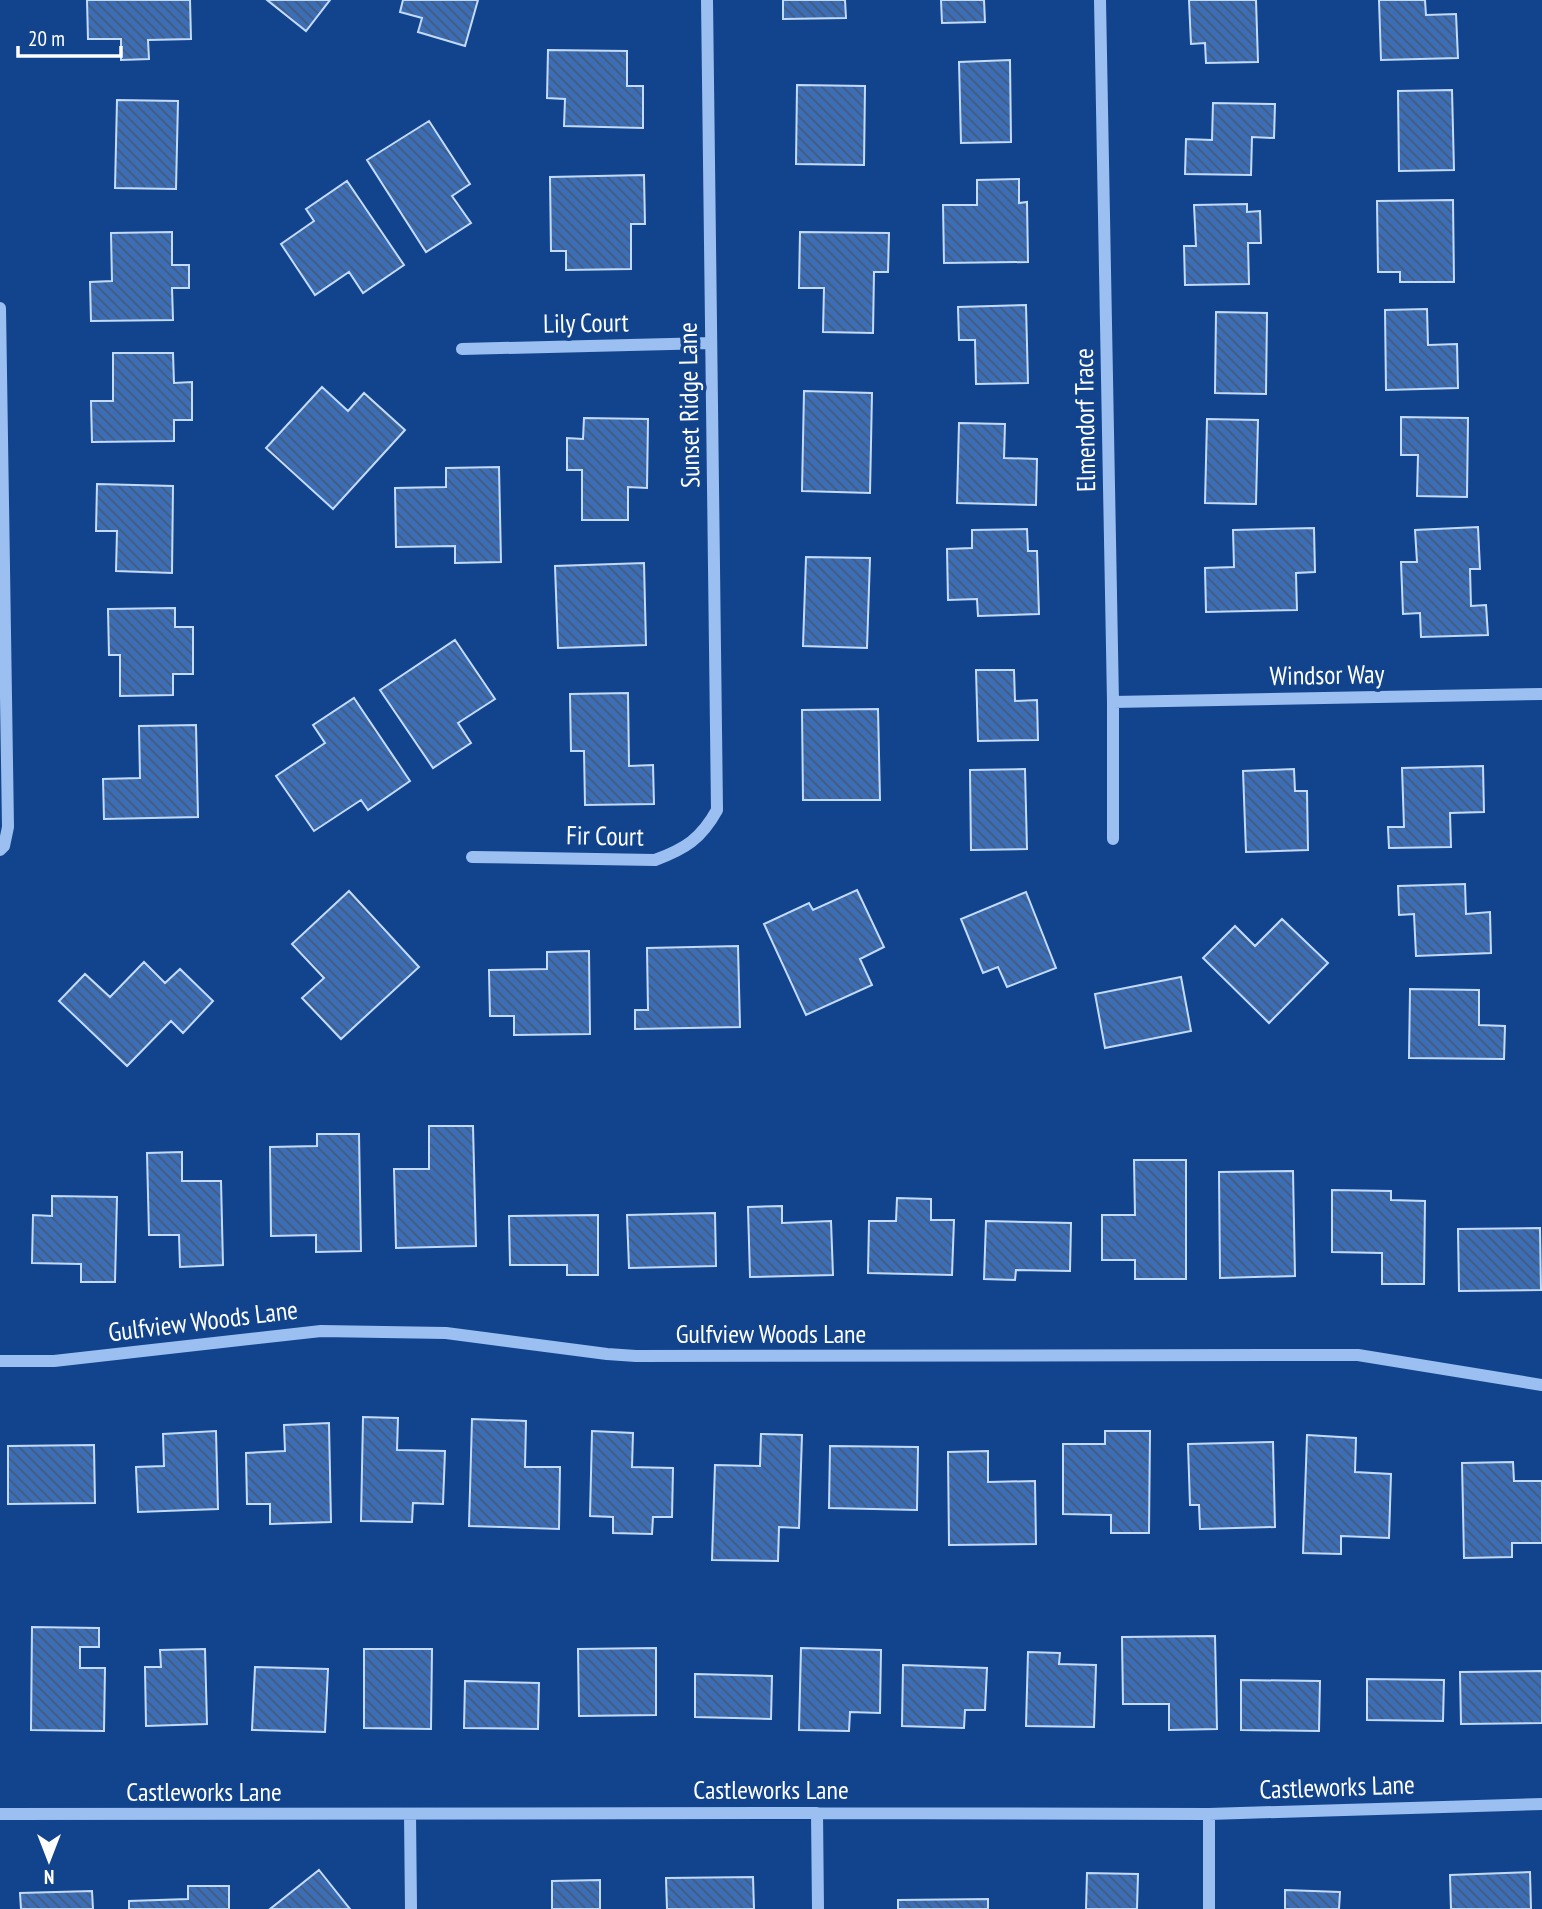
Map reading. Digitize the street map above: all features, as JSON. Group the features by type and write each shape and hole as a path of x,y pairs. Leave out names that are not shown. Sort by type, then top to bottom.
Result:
{"street":[{"name":"Sunset Ridge Lane","path":"707,0 717,810"},
{"name":"Elmendorf Trace","path":"1100,0 1113,702 1113,839"},
{"path":"0,308 8,827 4,846 0,850"},
{"name":"Lily Court","path":"462,349 711,343"},
{"name":"Windsor Way","path":"1113,702 1542,694"},
{"name":"Fir Court","path":"472,857 655,860 680,851 708,827 717,810"},
{"name":"Gulfview Woods Lane","path":"0,1361 73,1359 321,1331 446,1333 607,1354 649,1356 1358,1355 1542,1385"},
{"name":"Castleworks Lane","path":"0,1815 817,1812 1209,1814 1542,1804"},
{"path":"817,1812 818,1909"},
{"path":"410,1814 411,1909"},
{"path":"1209,1814 1209,1909"}],"building":[{"path":"87,0 190,0 191,39 148,40 149,59 121,60 121,39 88,39"},
{"path":"267,0 330,0 306,31"},
{"path":"403,0 478,0 465,46 418,32 422,18 400,12"},
{"path":"783,0 845,0 846,18 783,19"},
{"path":"941,0 984,0 985,22 942,23"},
{"path":"1189,0 1256,0 1258,62 1206,63 1205,43 1191,44"},
{"path":"1379,0 1425,0 1426,15 1456,14 1458,58 1381,60"},
{"path":"548,50 627,51 627,86 643,86 643,128 564,126 565,99 547,98"},
{"path":"1010,60 1011,142 961,143 959,62"},
{"path":"797,85 865,86 864,165 796,164"},
{"path":"1452,90 1454,170 1399,171 1398,91"},
{"path":"117,100 178,101 176,189 115,188"},
{"path":"1213,103 1275,104 1274,138 1252,137 1251,175 1185,174 1186,139 1212,140"},
{"path":"429,121 470,184 452,196 471,223 426,252 367,160"},
{"path":"644,175 645,224 631,224 631,269 566,270 566,251 551,251 550,177"},
{"path":"1019,179 1019,203 1027,202 1028,262 944,263 943,205 977,205 977,180"},
{"path":"347,181 404,265 363,293 349,272 315,295 281,244 314,221 306,209"},
{"path":"1453,200 1454,282 1400,282 1400,272 1378,272 1377,201"},
{"path":"1247,204 1247,212 1260,211 1261,243 1248,243 1249,284 1185,285 1184,246 1196,246 1194,205"},
{"path":"172,232 172,265 189,265 189,288 172,288 173,320 91,321 90,282 112,281 111,233"},
{"path":"800,232 889,233 888,272 874,272 873,333 823,332 824,288 799,288"},
{"path":"1026,305 1028,383 976,384 975,340 959,340 958,307"},
{"path":"1427,309 1428,345 1457,344 1458,388 1386,390 1385,310"},
{"path":"1216,312 1267,313 1266,394 1215,393"},
{"path":"113,353 173,353 174,383 192,382 192,420 174,420 174,441 92,442 91,401 113,401"},
{"path":"322,387 348,411 364,393 405,430 333,509 266,448"},
{"path":"804,391 872,393 870,493 802,491"},
{"path":"1401,417 1468,418 1467,497 1417,496 1418,455 1401,455"},
{"path":"584,418 648,419 647,488 628,487 628,520 582,520 582,470 567,470 567,438 583,439"},
{"path":"1207,419 1258,420 1256,504 1205,503"},
{"path":"959,423 1005,424 1004,458 1037,459 1036,505 957,503"},
{"path":"499,467 501,562 455,563 455,546 396,547 395,488 446,487 446,468"},
{"path":"97,484 173,486 172,573 116,571 117,531 96,531"},
{"path":"1478,527 1480,569 1470,569 1471,606 1486,605 1488,635 1421,637 1420,613 1403,614 1401,562 1417,562 1415,530"},
{"path":"1314,528 1315,572 1296,573 1297,610 1206,612 1205,568 1234,567 1233,530"},
{"path":"1027,529 1028,551 1037,551 1039,614 978,616 977,599 948,600 947,549 972,548 972,530"},
{"path":"806,557 870,558 867,648 803,646"},
{"path":"644,563 646,645 558,648 555,566"},
{"path":"175,608 175,627 193,627 193,674 173,674 173,695 120,696 120,655 109,655 108,609"},
{"path":"455,640 495,699 458,723 471,743 433,768 380,690"},
{"path":"976,670 1014,670 1015,701 1037,700 1038,740 978,741"},
{"path":"628,693 629,766 653,765 654,804 585,805 584,751 571,751 570,694"},
{"path":"354,698 410,781 368,810 361,800 314,831 276,776 325,743 313,725"},
{"path":"878,709 880,800 803,800 802,710"},
{"path":"196,725 198,817 104,819 103,779 140,778 139,726"},
{"path":"1483,766 1484,812 1450,813 1451,847 1389,848 1388,827 1404,827 1402,768"},
{"path":"1025,769 1027,849 971,850 970,770"},
{"path":"1294,769 1295,791 1307,791 1308,850 1246,852 1243,771"},
{"path":"1465,884 1466,914 1490,912 1491,953 1416,956 1414,914 1399,915 1398,886"},
{"path":"857,890 884,947 860,959 872,985 806,1015 764,924 809,903 813,910"},
{"path":"349,891 419,967 341,1039 302,998 324,978 292,944"},
{"path":"1026,892 1056,968 1007,987 998,967 983,973 961,919"},
{"path":"1282,919 1328,963 1269,1023 1203,958 1235,926 1255,946"},
{"path":"738,946 740,1027 635,1029 635,1010 648,1010 647,948"},
{"path":"589,951 590,1034 514,1035 514,1016 490,1016 489,970 547,969 547,952"},
{"path":"144,962 165,983 180,969 213,1001 183,1033 171,1021 127,1066 59,1001 85,974 110,997"},
{"path":"1181,977 1191,1031 1105,1048 1095,994"},
{"path":"1410,989 1479,990 1479,1025 1505,1026 1504,1059 1409,1058"},
{"path":"429,1126 473,1126 476,1246 396,1248 394,1169 429,1169"},
{"path":"317,1134 359,1134 361,1251 316,1252 316,1235 271,1236 270,1147 317,1146"},
{"path":"182,1152 182,1181 221,1181 223,1265 180,1267 179,1235 149,1235 147,1153"},
{"path":"1134,1160 1186,1160 1186,1279 1135,1279 1135,1260 1102,1260 1102,1215 1135,1215"},
{"path":"1293,1171 1295,1276 1220,1278 1219,1172"},
{"path":"1332,1190 1391,1191 1391,1200 1425,1201 1424,1284 1382,1284 1382,1253 1332,1252"},
{"path":"52,1196 117,1197 115,1282 81,1282 81,1264 32,1263 33,1215 52,1216"},
{"path":"897,1198 931,1199 931,1220 954,1220 952,1275 868,1273 869,1221 896,1221"},
{"path":"782,1206 782,1223 831,1221 833,1275 750,1277 748,1207"},
{"path":"715,1213 716,1266 629,1268 627,1215"},
{"path":"598,1215 598,1275 567,1275 567,1265 510,1265 509,1216"},
{"path":"986,1221 1071,1223 1070,1271 1016,1270 1015,1280 984,1279"},
{"path":"1540,1228 1541,1290 1459,1291 1458,1229"},
{"path":"363,1417 398,1418 397,1450 445,1451 443,1504 413,1503 412,1522 361,1521"},
{"path":"472,1419 526,1421 525,1467 560,1467 559,1529 469,1526"},
{"path":"329,1423 331,1522 270,1524 270,1504 247,1504 246,1453 285,1451 284,1425"},
{"path":"216,1431 218,1509 138,1512 136,1467 164,1466 163,1434"},
{"path":"592,1431 633,1433 632,1467 673,1468 672,1517 653,1517 652,1534 613,1533 613,1517 590,1516"},
{"path":"1105,1431 1150,1431 1149,1533 1111,1533 1111,1515 1063,1514 1063,1444 1105,1444"},
{"path":"761,1434 802,1435 799,1528 779,1527 778,1561 712,1560 715,1465 760,1466"},
{"path":"1307,1435 1356,1438 1355,1472 1391,1474 1389,1538 1341,1536 1341,1554 1303,1553"},
{"path":"1273,1442 1275,1527 1200,1529 1199,1505 1190,1505 1188,1444"},
{"path":"94,1445 95,1503 8,1504 8,1446"},
{"path":"830,1446 918,1447 917,1510 829,1508"},
{"path":"988,1451 988,1482 1035,1481 1036,1544 949,1545 948,1452"},
{"path":"1513,1462 1514,1481 1542,1481 1542,1543 1512,1543 1512,1557 1464,1558 1462,1463"},
{"path":"32,1627 99,1628 99,1647 80,1647 80,1668 105,1668 104,1731 31,1730"},
{"path":"1215,1636 1217,1729 1169,1730 1169,1704 1123,1704 1122,1637"},
{"path":"656,1648 656,1715 579,1716 578,1649"},
{"path":"801,1648 881,1650 880,1713 850,1712 849,1731 799,1730"},
{"path":"205,1649 207,1724 146,1726 145,1667 161,1667 160,1650"},
{"path":"364,1649 432,1649 431,1729 364,1728"},
{"path":"1028,1652 1060,1653 1059,1664 1096,1665 1094,1727 1026,1726"},
{"path":"903,1665 987,1668 985,1710 965,1710 964,1728 902,1726"},
{"path":"255,1667 328,1669 325,1732 252,1730"},
{"path":"1542,1671 1542,1723 1461,1724 1460,1672"},
{"path":"695,1674 772,1676 771,1719 695,1717"},
{"path":"1367,1679 1444,1680 1443,1721 1367,1720"},
{"path":"1241,1680 1320,1681 1319,1731 1241,1730"},
{"path":"465,1681 539,1683 538,1729 464,1728"},
{"path":"319,1870 350,1909 270,1909"},
{"path":"1530,1872 1531,1909 1451,1909 1450,1875"},
{"path":"1087,1873 1138,1874 1137,1909 1086,1909"},
{"path":"753,1877 754,1909 667,1909 666,1878"},
{"path":"600,1880 600,1909 552,1909 552,1881"},
{"path":"188,1886 229,1886 229,1909 129,1909 129,1901 188,1899"},
{"path":"1285,1890 1340,1892 1339,1909 1285,1909"},
{"path":"92,1891 93,1909 21,1909 20,1893"},
{"path":"988,1899 988,1909 898,1909 898,1900"}]}
